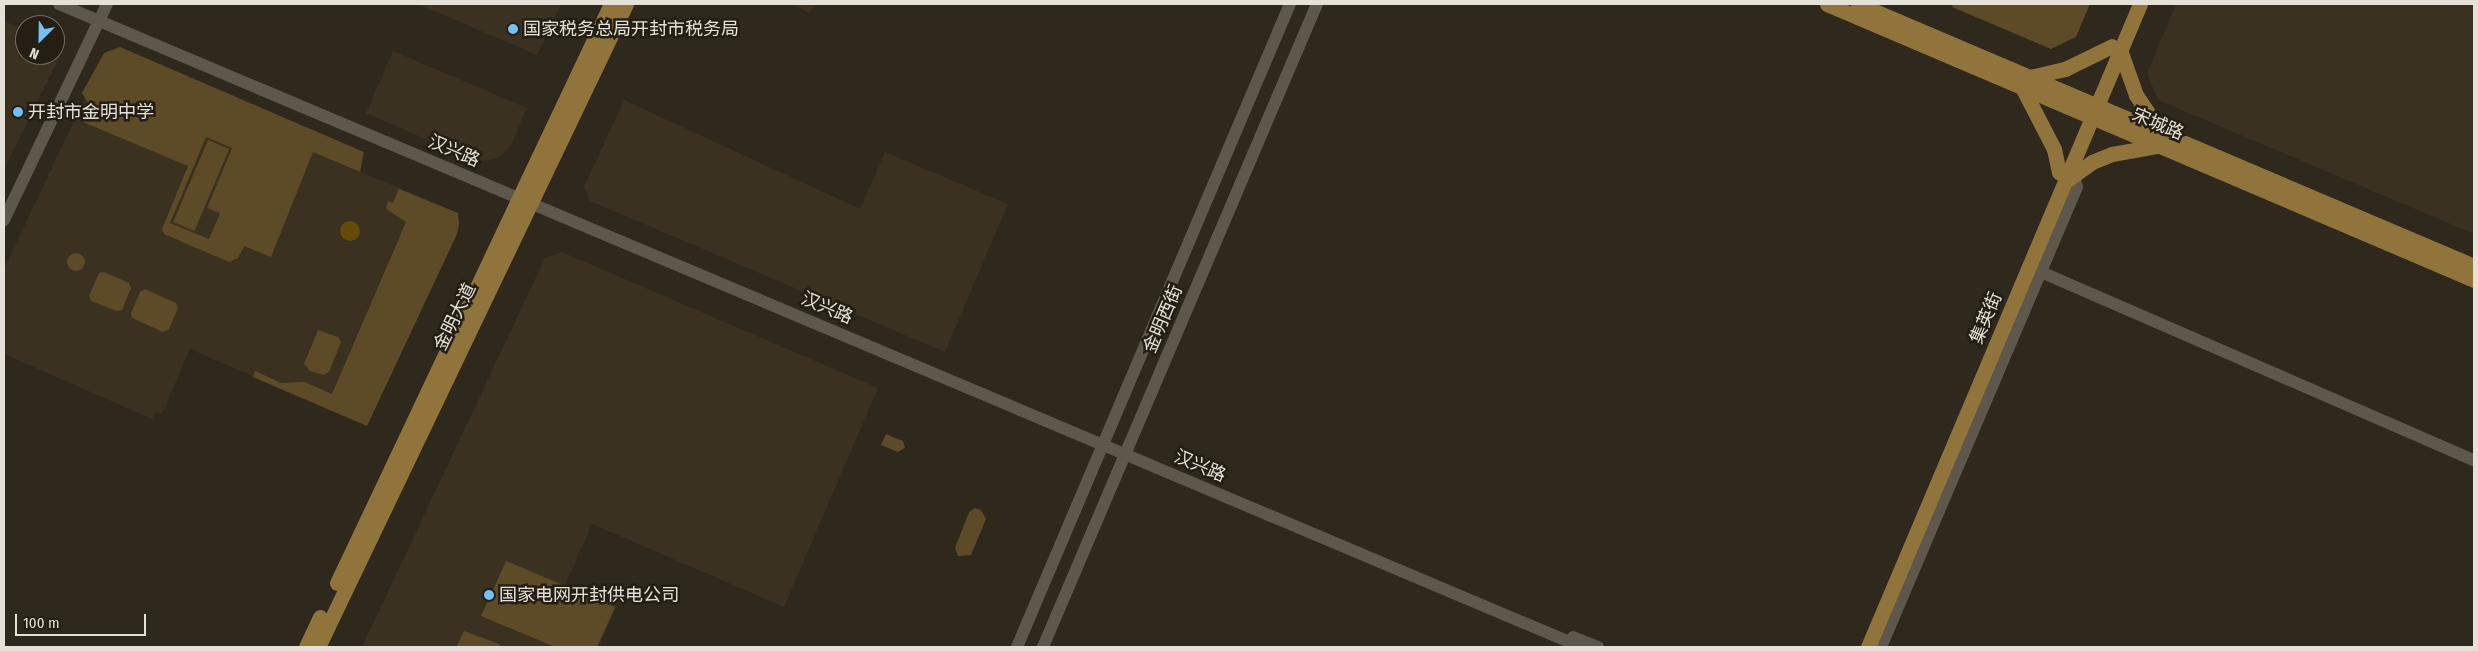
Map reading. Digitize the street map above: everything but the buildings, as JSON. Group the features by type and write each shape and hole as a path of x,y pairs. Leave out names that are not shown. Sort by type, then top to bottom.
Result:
{"main road":[{"name":"金明大道","path":"318,647 526,196 611,4"},
{"name":"金明大道","path":"306,647 526,196 626,4"},
{"name":"宋城路","path":"1827,4 2090,109 2474,280"},
{"name":"宋城路","path":"1858,4 2025,82"},
{"name":"集英街","path":"1868,647 2067,173 2090,109 2116,48 2130,4"},
{"name":"集英街","path":"2116,48 2140,4"},
{"path":"2116,48 2147,117 2162,140 2112,154 2067,173 2054,149 2025,82 2066,69 2116,48"},
{"name":"宋城路","path":"2162,140 2474,266"},
{"name":"集英街","path":"1858,647 2067,173"}],"street":[{"name":"汉兴路","path":"59,4 102,13"},
{"name":"汉兴路","path":"76,4 102,13 526,196 1104,441 1581,647"},
{"name":"金明西街","path":"1016,647 1290,4"},
{"name":"金明西街","path":"1043,647 1317,4"},
{"path":"4,220 102,13"},
{"path":"1881,647 2077,187 2067,173"},
{"path":"2041,272 2474,460"},
{"name":"汉兴路","path":"1126,451 1598,647"}],"shaded area":[{"name":"国家税务总局开封市税务局","path":"418,4 561,4 537,55"},
{"path":"791,4 815,4 810,13"},
{"path":"1953,4 2090,4 2076,37 2051,49 1952,7"},
{"path":"2176,4 2474,4 2474,234 2158,100 2147,73"},
{"name":"开封市金明中学","path":"4,21 15,26 15,65 56,65 4,169"},
{"path":"120,47 364,152 360,172 313,152 271,257 244,246 238,258 229,262 164,234 162,229 188,166 83,122 90,106 82,93 104,53","holes":["206,137 232,148 207,208 220,213 209,239 170,223"]},
{"path":"393,51 527,108 510,147 498,158 478,162 366,113"},
{"path":"106,64 458,213 457,234 367,426 190,349 162,414 156,412 152,419 4,354 4,269 99,68"},
{"path":"624,100 860,209 885,152 1008,204 945,352 590,201 584,187"},
{"path":"208,140 229,149 194,231 173,222"},
{"path":"399,189 458,213 459,224 457,234 367,426 253,377 255,371 281,383 305,382 332,394 406,222 386,209 388,201 393,203"},
{"path":"350,221 357,224 360,231 357,238 350,241 343,238 340,231 343,224"},
{"path":"562,252 878,388 784,607 592,524 566,583 617,606 599,647 362,647 545,258"},
{"path":"72,253 80,253 85,258 83,269 72,271 67,266 67,258"},
{"path":"104,272 129,283 131,288 122,310 116,311 91,301 89,296 99,273"},
{"path":"145,289 176,303 178,308 169,329 163,332 132,318 131,313 140,292"},
{"path":"318,330 338,337 341,342 329,372 324,375 310,371 304,364"},
{"path":"886,434 903,441 905,448 898,452 881,445"},
{"path":"975,508 981,510 986,519 971,555 958,556 955,548 969,512"},
{"path":"506,561 615,607 597,647 555,647 481,616"},
{"path":"464,631 499,644 501,647 456,647"}],"place":[{"name":"国家税务总局开封市税务局","path":"513,29"},
{"name":"开封市金明中学","path":"18,112"},
{"name":"国家电网开封供电公司","path":"489,595"}]}
